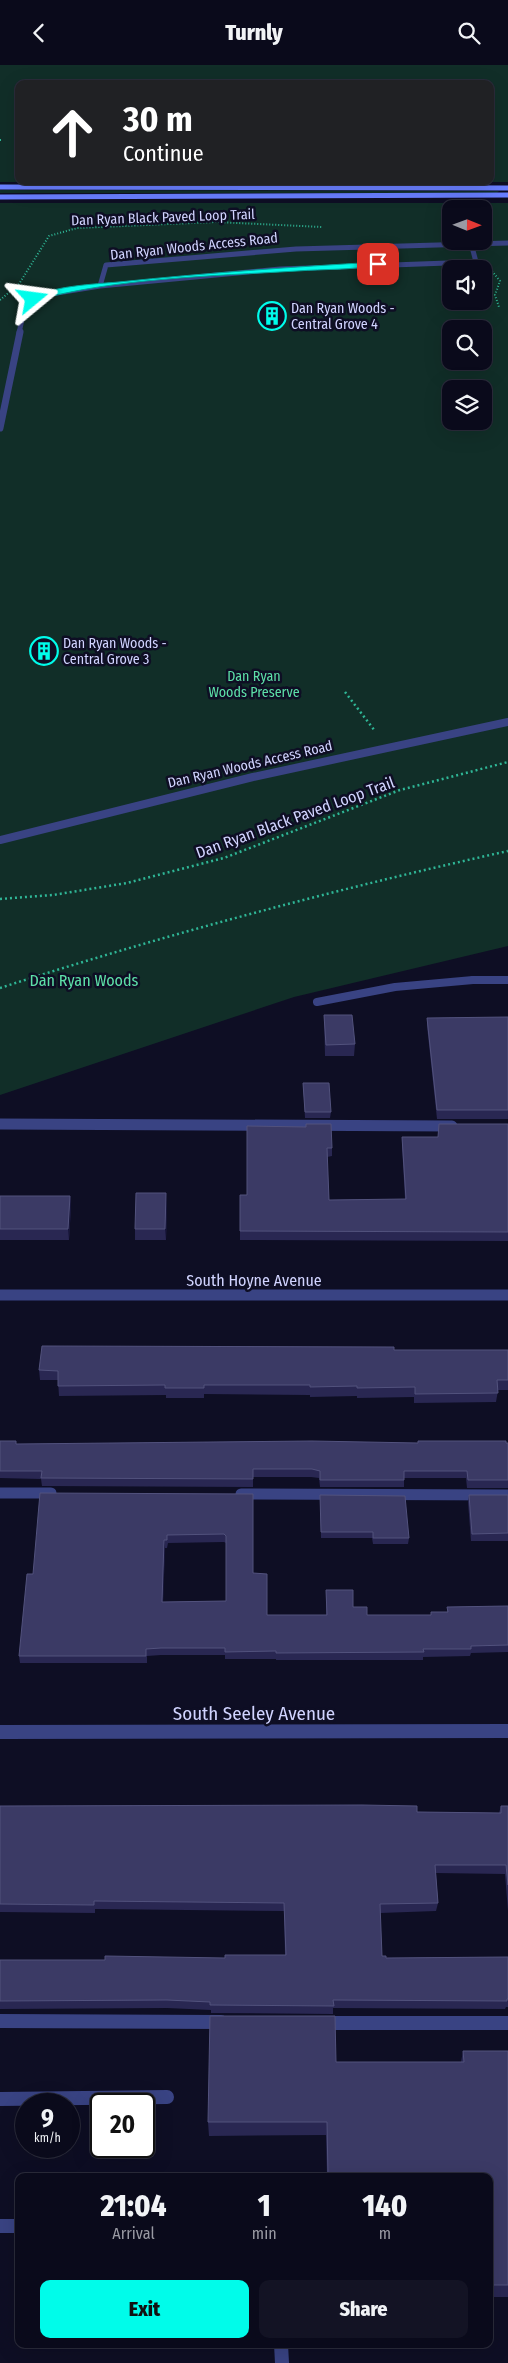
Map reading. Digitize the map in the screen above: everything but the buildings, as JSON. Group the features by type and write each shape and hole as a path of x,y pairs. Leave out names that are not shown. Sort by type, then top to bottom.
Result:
{"main road":[{"path":"0,187 508,188"},
{"path":"0,197 508,195"}],"street":[{"name":"Dan Ryan Woods Access Road","path":"492,243 508,243"},
{"name":"Dan Ryan Woods Access Road","path":"100,286 106,265 296,249 442,244"},
{"path":"0,428 25,306 33,299 51,293 100,286 272,269 442,263"},
{"name":"Dan Ryan Woods Access Road","path":"0,840 198,789 386,745 508,722"},
{"path":"317,1001 364,990 395,986 473,980 508,980"},
{"path":"0,1125 458,1126"},
{"name":"South Hoyne Avenue","path":"0,1295 508,1295"},
{"path":"0,1493 60,1493"},
{"path":"229,1494 508,1495"},
{"name":"South Seeley Avenue","path":"0,1732 508,1731"},
{"path":"0,2021 239,2022"},
{"path":"309,2023 508,2023"},
{"path":"0,2099 168,2097"},
{"path":"0,2226 15,2226"},
{"path":"282,2348 282,2363"}],"path":[{"name":"Dan Ryan Black Paved Loop Trail","path":"0,300 19,285 49,236 57,232 77,228 216,222 329,228"},
{"path":"492,272 498,276 500,281 495,295 498,307"},
{"path":"345,692 386,745"},
{"name":"Dan Ryan Black Paved Loop Trail","path":"0,899 53,895 127,883 224,858 400,790 507,763"},
{"path":"0,988 127,948 247,914 508,851"}],"green space":[{"path":"0,65 508,65 508,182 494,182 494,80 15,80 15,182 0,182"},
{"path":"0,190 499,191 497,193 0,193"},
{"name":"Dan Ryan Woods Preserve","path":"0,203 442,203 442,250 492,250 492,203 508,203 508,946 294,997 0,1095"}],"place":[{"name":"Dan Ryan Woods - Central Grove 4","path":"272,316"},
{"name":"Dan Ryan Woods - Central Grove 3","path":"44,651"}],"route":[{"path":"33,299 51,293 100,286 240,271 378,264"}],"park label":[{"name":"Dan Ryan Woods","path":"84,980"}]}
